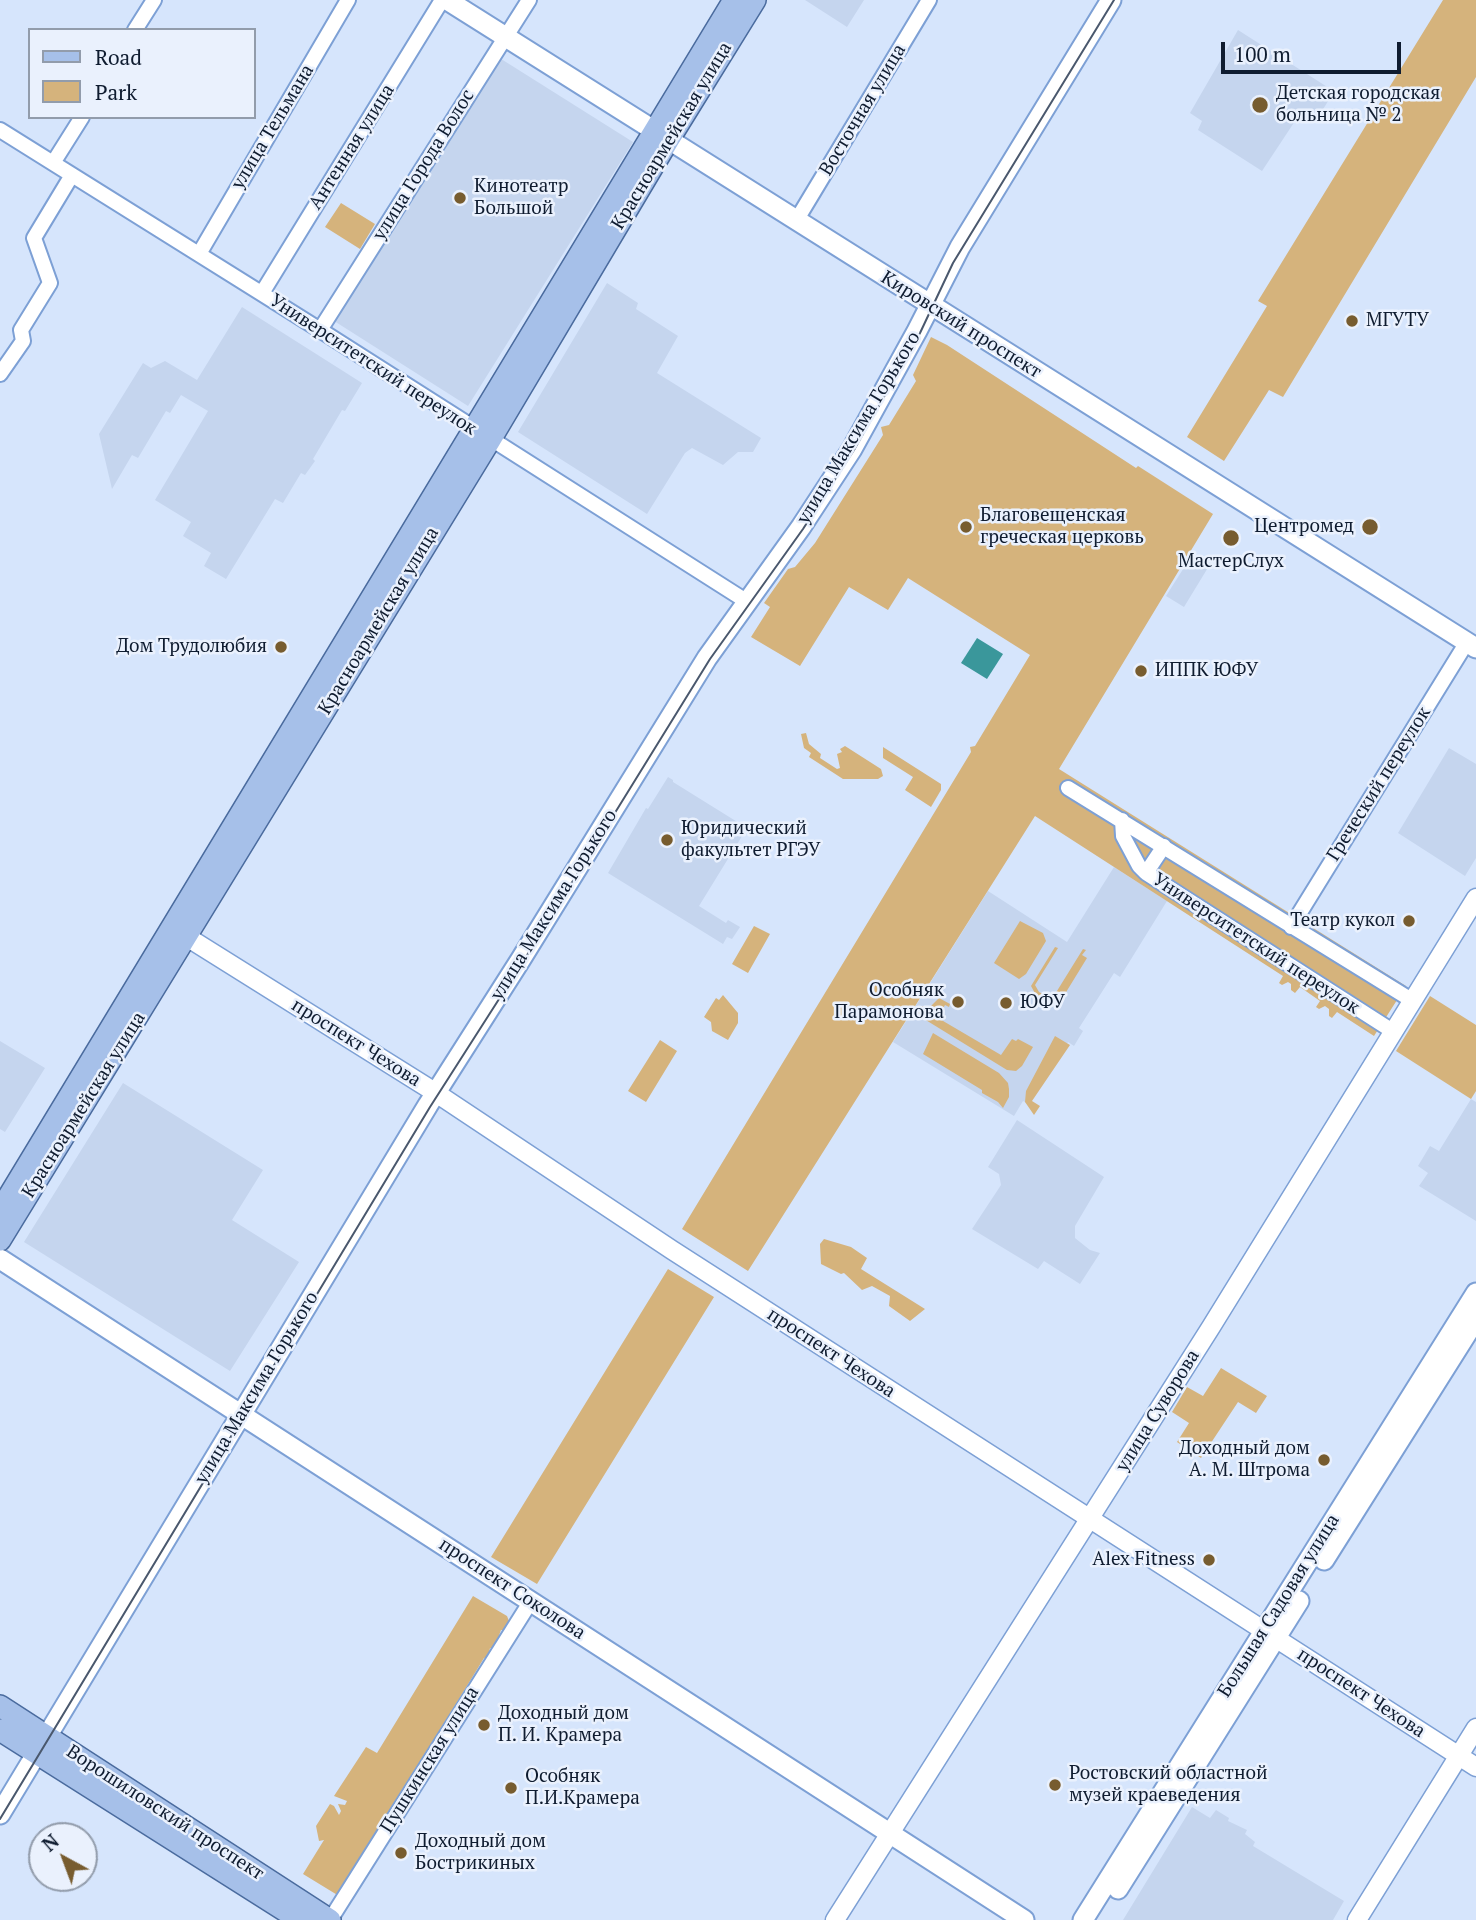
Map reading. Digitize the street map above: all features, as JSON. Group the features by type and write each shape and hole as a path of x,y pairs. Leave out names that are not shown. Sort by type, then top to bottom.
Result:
{"main road":[{"name":"Кировский проспект","path":"445,0 1471,645"},
{"name":"Красноармейская улица","path":"0,1240 187,937 481,434 661,134 734,0"},
{"name":"Красноармейская улица","path":"661,134 755,0"},
{"name":"улица Максима Горького","path":"0,1814 436,1093 707,658 801,527 852,449 960,247 1111,0"},
{"name":"Красноармейская улица","path":"0,1211 481,434"},
{"name":"проспект Соколова","path":"0,1259 1024,1920"},
{"name":"Большая Садовая улица","path":"1099,1920 1476,1293"},
{"name":"Большая Садовая улица","path":"1083,1920 1476,1319"},
{"name":"Ворошиловский проспект","path":"0,1706 42,1745 300,1920"},
{"name":"Ворошиловский проспект","path":"0,1730 42,1745"},
{"name":"Ворошиловский проспект","path":"279,1906 330,1920"}],"street":[{"path":"136,28 154,0"},
{"name":"улица Тельмана","path":"199,254 348,0"},
{"name":"Антенная улица","path":"262,293 445,0"},
{"name":"улица Города Волос","path":"320,330 528,0"},
{"name":"Восточная улица","path":"796,221 929,0"},
{"path":"53,163 81,119"},
{"name":"Университетский переулок","path":"0,130 746,601"},
{"path":"0,374 23,341 20,330 50,283 34,239 72,175"},
{"name":"Греческий переулок","path":"1291,927 1471,645"},
{"name":"Университетский переулок","path":"1068,788 1413,1001"},
{"path":"1122,820 1124,836 1139,866 1146,873"},
{"name":"Университетский переулок","path":"1164,846 1146,873 1394,1032"},
{"name":"улица Суворова","path":"835,1920 1090,1518 1476,898"},
{"name":"проспект Чехова","path":"187,937 436,1093 672,1250 1476,1767"},
{"name":"Пушкинская улица","path":"330,1920 531,1601"},
{"path":"1357,1920 1476,1728"}],"shaded area":[{"path":"805,0 864,0 847,27"},
{"name":"Детская городская больница № 2","path":"1238,30 1332,90 1328,96 1330,98 1312,123 1299,115 1262,171 1198,130 1202,121 1190,113"},
{"path":"498,57 633,142 468,406 331,319"},
{"path":"607,283 638,303 636,309 678,336 657,373 761,438 753,452 738,452 723,465 692,448 685,453 647,514 518,432"},
{"path":"242,307 362,383 345,411 342,410 313,459 315,461 305,475 301,473 283,503 275,499 226,579 204,566 211,553 183,536 191,522 155,500 208,411 181,395 170,413 166,411 138,458 132,455 112,489 99,434 143,363 151,368 165,361 197,380"},
{"path":"1192,555 1209,566 1184,607 1166,596"},
{"path":"977,638 1003,654 987,679 961,663"},
{"path":"1449,748 1476,764 1476,858 1465,876 1398,833"},
{"name":"Юридический факультет РГЭУ","path":"668,777 747,828 699,906 726,923 728,920 740,927 732,939 727,937 723,944 608,873 646,808 648,809"},
{"name":"ЮФУ","path":"1114,867 1167,901 1120,977 1114,973 1079,1028 1083,1031 1074,1046 1068,1042 1029,1104 1023,1101 1014,1116 893,1042 988,891 1067,942"},
{"path":"0,1041 45,1068 5,1132 0,1129"},
{"path":"123,1083 263,1170 232,1220 299,1262 230,1371 24,1242"},
{"path":"1471,1099 1476,1102 1476,1221 1419,1186 1428,1173 1418,1166 1430,1146 1439,1151"},
{"path":"1017,1120 1104,1177 1075,1226 1075,1238 1090,1250 1100,1253 1080,1284 1044,1261 1038,1269 972,1229 1001,1185 999,1174 988,1167"},
{"path":"1192,1807 1210,1818 1216,1810 1229,1818 1228,1821 1247,1830 1245,1834 1255,1842 1253,1846 1344,1901 1333,1920 1123,1920"}],"green space":[{"path":"1443,0 1476,0 1476,77 1283,397 1269,390 1224,461 1187,437 1267,306 1258,301"},
{"path":"341,203 375,224 360,249 325,227"},
{"path":"931,337 1213,514 1059,769 1406,986 1374,1036 1337,1012 1332,1018 1329,1016 1329,1009 1325,1006 1319,1009 1316,1007 1320,1001 1300,987 1295,993 1288,982 1282,985 1279,983 1283,976 1035,816 748,1271 682,1229 971,752 970,747 975,746 1030,655 908,578 888,610 849,587 800,666 751,637 770,607 764,603 788,569 795,567 815,543 883,435 881,427 889,425 916,381 913,375"},
{"path":"806,733 809,744 821,754 820,758 837,769 840,768 837,754 842,752 840,749 845,746 881,769 883,776 878,779 843,779 809,757 811,753 804,748 801,734"},
{"path":"883,747 941,784 941,790 931,807 905,790 913,777 883,758"},
{"path":"1020,921 1043,933 1046,941 1026,974 1019,979 994,963"},
{"path":"754,926 770,934 748,973 732,964"},
{"path":"1055,947 1058,948 1035,985 1039,992 1052,999 1083,949 1086,950 1082,955 1087,958 1060,1002 1051,1004 1036,995 1031,986"},
{"path":"723,995 738,1013 738,1023 728,1040 712,1031 711,1022 704,1017 716,998 719,1000"},
{"path":"1430,996 1476,1025 1476,1091 1471,1099 1396,1051"},
{"path":"939,998 950,1004 949,1007 945,1005 938,1018 1001,1055 1012,1039 1018,1039 1033,1047 1022,1066 1016,1071 1007,1070 916,1014 920,1006 931,1006"},
{"path":"933,1033 999,1073 1008,1083 1009,1089 1009,1097 1003,1108 982,1093 982,1090 923,1054"},
{"path":"1055,1036 1070,1045 1032,1101 1040,1106 1034,1115 1025,1102 1026,1091"},
{"path":"660,1040 677,1051 646,1102 628,1091"},
{"path":"824,1239 851,1247 867,1258 861,1269 925,1309 910,1321 889,1306 890,1296 872,1286 862,1290 844,1273 821,1264 820,1244"},
{"path":"668,1269 714,1297 537,1584 491,1557"},
{"path":"1221,1368 1267,1396 1256,1413 1238,1402 1201,1458 1177,1442 1189,1423 1172,1412 1187,1387 1203,1396"},
{"path":"473,1596 507,1616 509,1621 505,1630 501,1630 494,1649 490,1648 488,1657 484,1658 339,1896 303,1874 324,1840 319,1841 316,1826 330,1804 339,1815 341,1811 338,1804 345,1805 347,1801 334,1796 366,1747 377,1753"}],"tram line":[{"path":"0,1819 430,1107 710,659 803,529 854,450 920,333 953,263 1114,0"}],"place":[{"name":"Детская городская больница № 2","path":"1260,105"},
{"name":"Кинотеатр Большой","path":"460,198"},
{"name":"МГУТУ","path":"1352,321"},
{"name":"Благовещенская греческая церковь","path":"966,527"},
{"name":"Центромед","path":"1370,527"},
{"name":"МастерСлух","path":"1231,538"},
{"name":"Дом Трудолюбия","path":"281,647"},
{"name":"ИППК ЮФУ","path":"1141,671"},
{"name":"Юридический факультет РГЭУ","path":"667,840"},
{"name":"Театр кукол","path":"1409,921"},
{"name":"Особняк Парамонова","path":"958,1002"},
{"name":"ЮФУ","path":"1006,1003"},
{"name":"Доходный дом А. М. Штрома","path":"1324,1460"},
{"name":"Alex Fitness","path":"1209,1560"},
{"name":"Доходный дом П. И. Крамера","path":"484,1725"},
{"name":"Ростовский областной музей краеведения","path":"1055,1785"},
{"name":"Особняк П.И.Крамера","path":"511,1788"},
{"name":"Доходный дом Бострикиных","path":"401,1853"}]}
